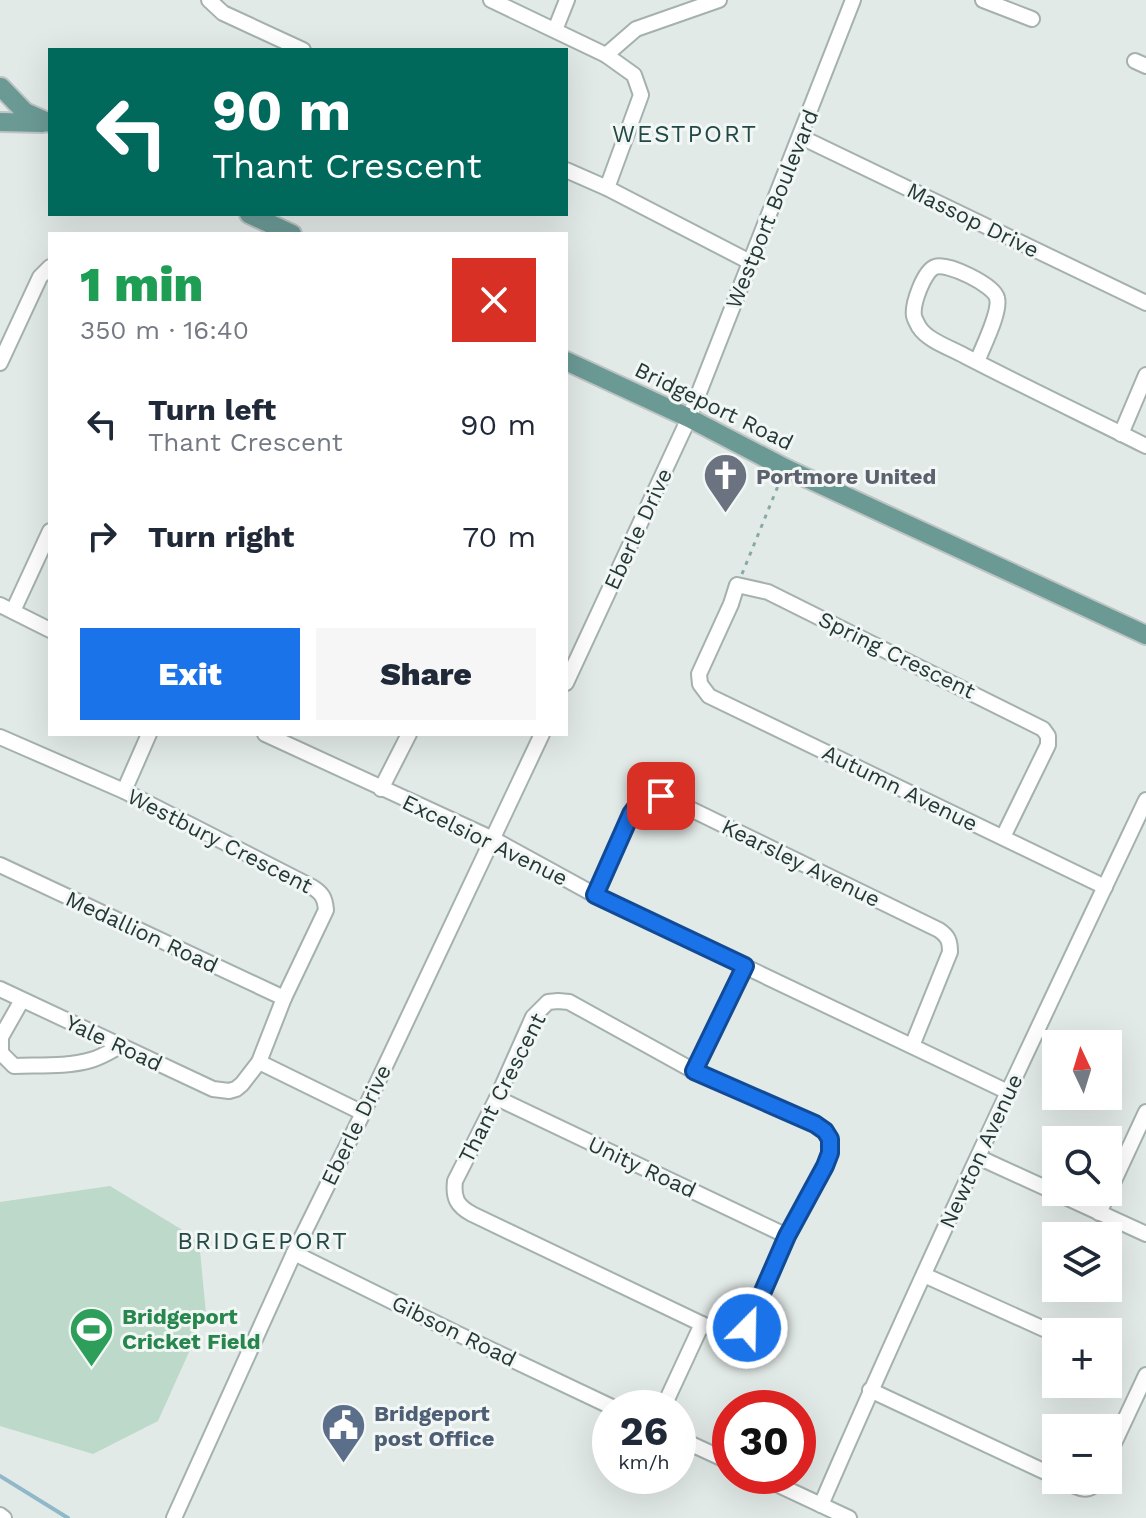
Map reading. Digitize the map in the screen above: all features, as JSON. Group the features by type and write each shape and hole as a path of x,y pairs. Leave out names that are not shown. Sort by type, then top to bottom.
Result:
{"main road":[{"path":"0,73 0,88 25,112 48,122"},
{"path":"0,122 48,123"},
{"path":"253,216 288,232"},
{"name":"Bridgeport Road","path":"568,362 689,418 785,468 1146,635"}],"street":[{"path":"209,0 223,13 299,48"},
{"path":"491,0 606,55 634,75 641,95 607,188"},
{"path":"555,30 567,0"},
{"path":"606,55 636,29 719,0"},
{"name":"Westport Boulevard","path":"689,418 853,0"},
{"path":"985,0 1032,19"},
{"name":"Massop Drive","path":"801,137 1146,303"},
{"path":"568,171 750,262"},
{"path":"977,362 998,306 997,297 988,286 952,268 943,265 935,267 929,271 916,297 914,316 924,334 977,362 1146,446"},
{"path":"0,363 40,277 48,269"},
{"path":"1121,434 1146,375"},
{"name":"Eberle Drive","path":"568,679 689,418"},
{"path":"48,534 6,608 48,629"},
{"name":"Autumn Avenue","path":"737,585 699,674 700,684 709,696 1105,887"},
{"name":"Spring Crescent","path":"737,585 768,592 1043,729 1048,736 1048,745 1003,837"},
{"path":"124,791 148,736"},
{"name":"Excelsior Avenue","path":"269,736 493,839 595,895 1008,1092"},
{"path":"381,789 408,736"},
{"name":"Eberle Drive","path":"174,1518 294,1253 541,736"},
{"name":"Westbury Crescent","path":"0,737 124,791 321,892 326,910 284,998 259,1062 242,1084 229,1091"},
{"name":"Kearsley Avenue","path":"595,895 639,802 661,796 672,800 947,936 950,952 912,1046"},
{"name":"Newton Avenue","path":"821,1505 870,1390 1146,800"},
{"name":"Medallion Road","path":"0,865 284,998"},
{"path":"694,1071 745,966"},
{"name":"Yale Road","path":"0,989 213,1089 229,1091"},
{"path":"22,1000 1,1037 1,1053 14,1066 90,1061 120,1046"},
{"name":"Thant Crescent","path":"548,1002 569,1002 694,1071 825,1131 830,1139 830,1153 825,1166 787,1236 744,1333 735,1338 702,1324 472,1214 456,1203 455,1181 497,1098 533,1017 548,1002"},
{"path":"259,1062 363,1113"},
{"name":"Unity Road","path":"497,1098 787,1236"},
{"path":"1099,1213 1146,1112"},
{"path":"978,1157 1146,1234"},
{"name":"Gibson Road","path":"294,1253 592,1398"},
{"path":"924,1275 1042,1328"},
{"path":"671,1390 702,1324"},
{"path":"1122,1426 1146,1375"},
{"path":"870,1390 1042,1470"},
{"path":"797,1494 849,1518"}],"path":[{"path":"737,585 785,468"}],"green space":[{"name":"Bridgeport Cricket Field","path":"110,1186 199,1240 206,1314 158,1421 93,1454 0,1426 0,1202"}],"waterway":[{"path":"0,1476 68,1518"}],"place":[{"name":"Portmore United","path":"725,515"},
{"name":"Bridgeport Cricket Field","path":"91,1368"},
{"name":"Bridgeport post Office","path":"343,1465"}],"district":[{"name":"WESTPORT","path":"685,134"},
{"name":"BRIDGEPORT","path":"263,1241"}],"route":[{"path":"661,796 639,802 631,814 595,895 745,966 694,1071 815,1124 830,1139 830,1153 825,1166 787,1236 747,1328"}]}
